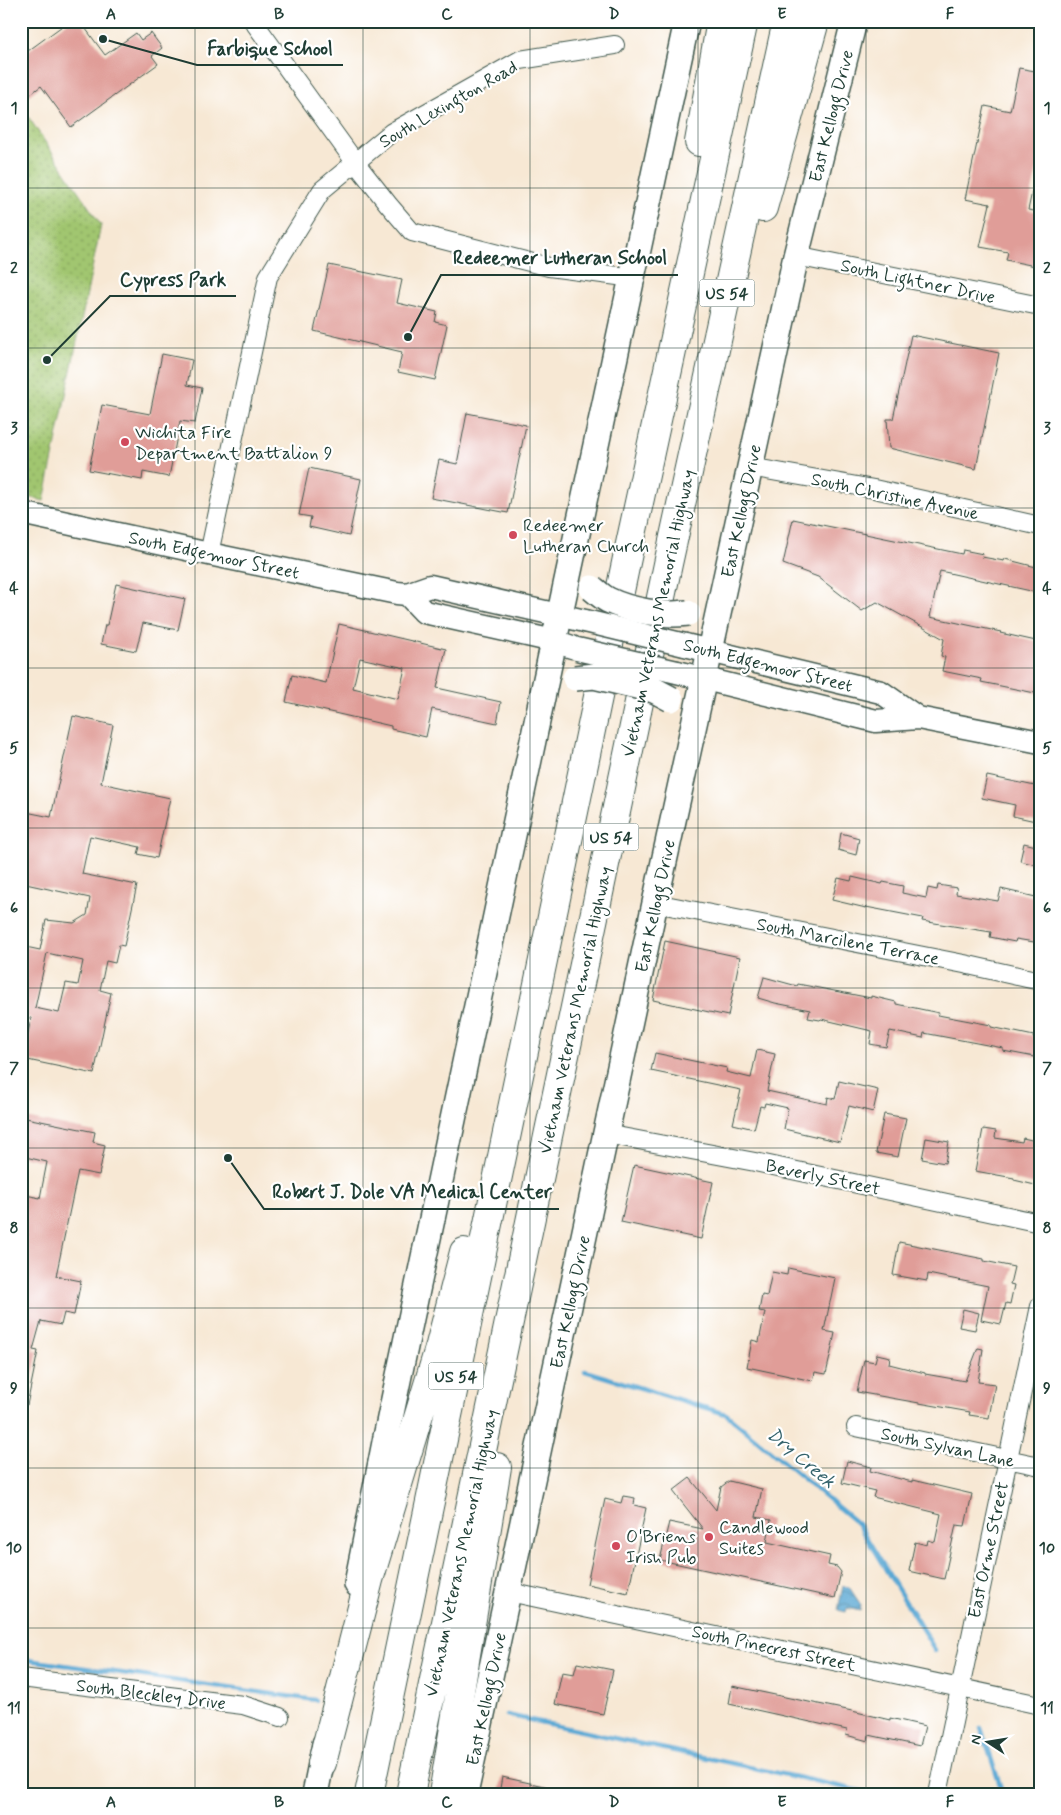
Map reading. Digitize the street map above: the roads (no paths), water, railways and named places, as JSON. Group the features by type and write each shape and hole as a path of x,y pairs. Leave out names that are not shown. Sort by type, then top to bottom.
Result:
{"highway":[{"path":"628,553 720,21"},
{"name":"US 54","path":"368,1794 628,553 744,21"},
{"name":"Vietnam Veterans Memorial Highway","path":"410,1794 668,564 787,21"},
{"path":"668,564 730,326 815,21"},
{"path":"322,1763 369,1580 440,1345 544,959"},
{"path":"442,1794 469,1641 554,1110"}],"main road":[{"path":"315,1794 386,1437 538,716 565,645 560,615 687,21"},
{"name":"East Kellogg Drive","path":"466,1794 655,903 796,256 854,21"},
{"path":"579,528 583,565 592,588 607,599 625,606 670,615 688,613 706,603 725,585"},
{"path":"538,716 561,689 575,678 594,676 654,690 671,699 683,713 690,742"}],"street":[{"path":"253,21 356,162 412,232 549,267 632,278"},
{"name":"South Lexington Road","path":"209,554 268,277 322,190 392,132 520,60 615,45"},
{"name":"South Lightner Drive","path":"796,256 1040,306"},
{"name":"South Christine Avenue","path":"750,467 876,490 1040,526"},
{"name":"South Edgemoor Street","path":"21,513 209,554 407,594 430,586 560,615 881,692 918,718"},
{"name":"South Edgemoor Street","path":"407,594 424,612 876,721 918,718 1040,742"},
{"name":"South Marcilene Terrace","path":"655,903 955,962 1040,981"},
{"name":"Beverly Street","path":"606,1134 761,1163 1040,1223"},
{"name":"East Orme Street","path":"938,1794 1040,1306"},
{"name":"South Sylvan Lane","path":"856,1427 1040,1466"},
{"name":"South Pinecrest Street","path":"509,1592 1040,1705"},
{"name":"South Bleckley Drive","path":"21,1678 243,1705 280,1717"}],"water":[{"path":"843,1586 849,1587 861,1605 860,1611 847,1608 846,1612 838,1610"}],"waterway":[{"name":"Dry Creek","path":"585,1371 726,1414 858,1524 935,1650"},
{"path":"21,1659 315,1700"},
{"path":"507,1715 875,1794"},
{"name":"Dry Creek","path":"981,1728 1003,1794"}],"place":[{"name":"Farbique School","path":"103,39"},
{"name":"Redeemer Lutheran School","path":"408,337"},
{"name":"Cypress Park","path":"47,360"},
{"name":"Wichita Fire Department Battalion 9","path":"125,442"},
{"name":"Redeemer Lutheran Church","path":"513,535"},
{"name":"Robert J. Dole VA Medical Center","path":"228,1158"},
{"name":"Candlewood Suites","path":"709,1537"},
{"name":"O'Briens Irish Pub","path":"616,1546"}]}
